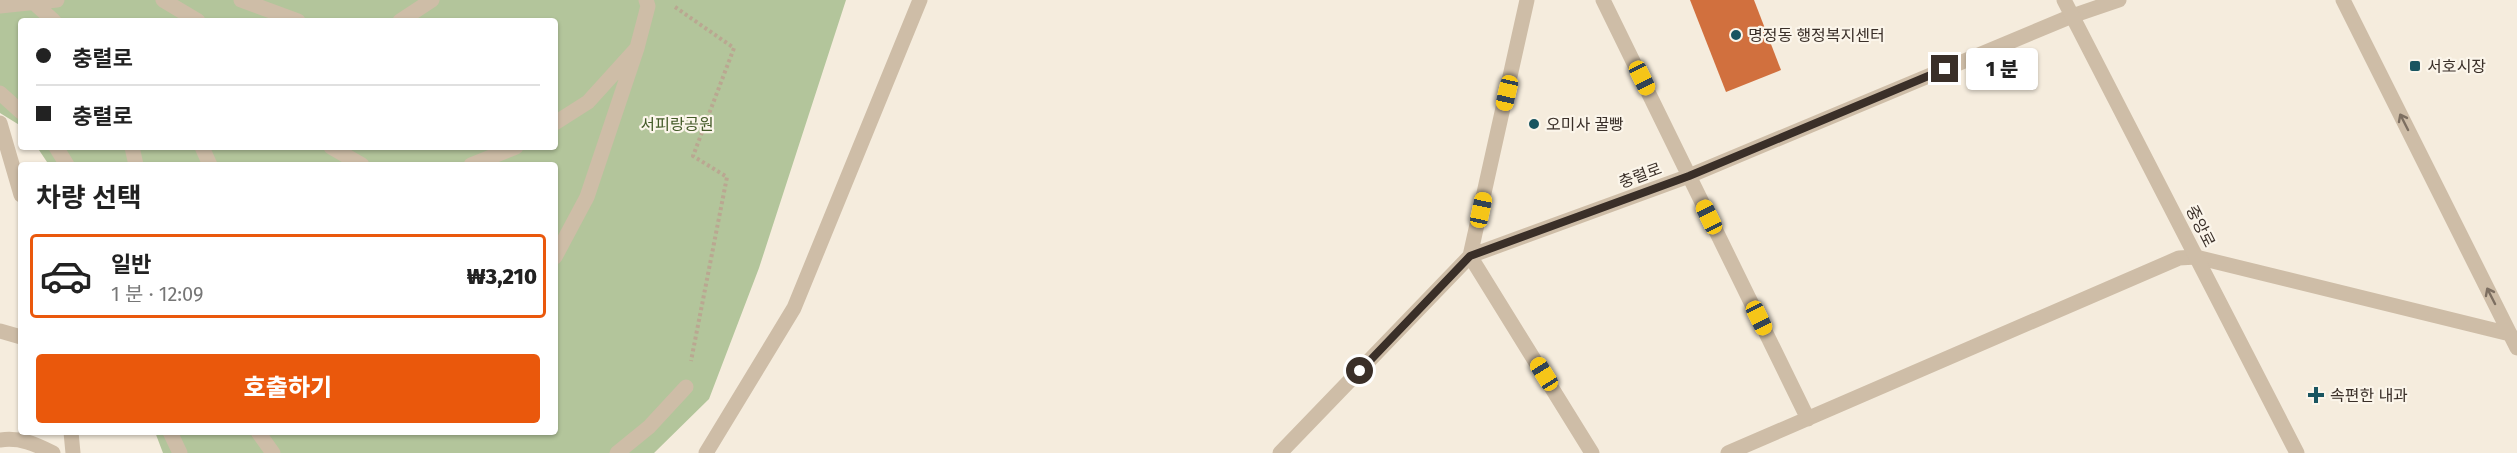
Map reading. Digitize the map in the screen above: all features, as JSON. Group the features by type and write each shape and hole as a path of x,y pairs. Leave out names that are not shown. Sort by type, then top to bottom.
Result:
{"street":[{"path":"0,6 57,0"},
{"path":"163,0 193,18"},
{"path":"405,18 432,0"},
{"path":"706,453 794,308 920,0"},
{"path":"1527,0 1470,256 1592,453"},
{"path":"1603,0 1808,419"},
{"name":"중앙로","path":"2064,0 2297,453"},
{"path":"2072,16 2119,0"},
{"path":"2343,0 2517,348"},
{"path":"244,1 290,18"},
{"path":"34,3 51,18"},
{"path":"558,251 587,197 637,48 647,3"},
{"name":"충렬로","path":"1280,453 1470,256 1689,176 2072,16"},
{"path":"558,121 588,102 637,48"},
{"path":"0,93 18,109"},
{"path":"0,123 18,185"},
{"path":"336,150 357,162"},
{"path":"478,162 508,150"},
{"path":"1728,453 2179,258 2196,257 2510,334"},
{"path":"0,332 18,336"},
{"path":"617,453 649,427 686,387"},
{"path":"71,435 73,453"},
{"path":"171,435 180,453"},
{"path":"260,435 273,453"},
{"path":"0,440 18,439 31,442 53,453"}],"path":[{"path":"647,3 678,7 734,48 693,156 727,177 686,387"}],"green space":[{"name":"서피랑공원","path":"25,0 846,0 759,268 709,399 654,453 163,453 156,435 558,435 558,162 47,162 39,150 558,150 558,18 18,18 18,124 0,113 0,8"}],"building":[{"name":"명정동 행정복지센터","path":"1690,0 1754,0 1781,70 1726,92"}],"place":[{"name":"명정동 행정복지센터","path":"1736,35"},
{"name":"서호시장","path":"2415,66"},
{"name":"오미사 꿀빵","path":"1534,124"},
{"name":"속편한 내과","path":"2316,395"}],"route":[{"path":"1360,371 1470,256 1689,176 1945,69"}]}
